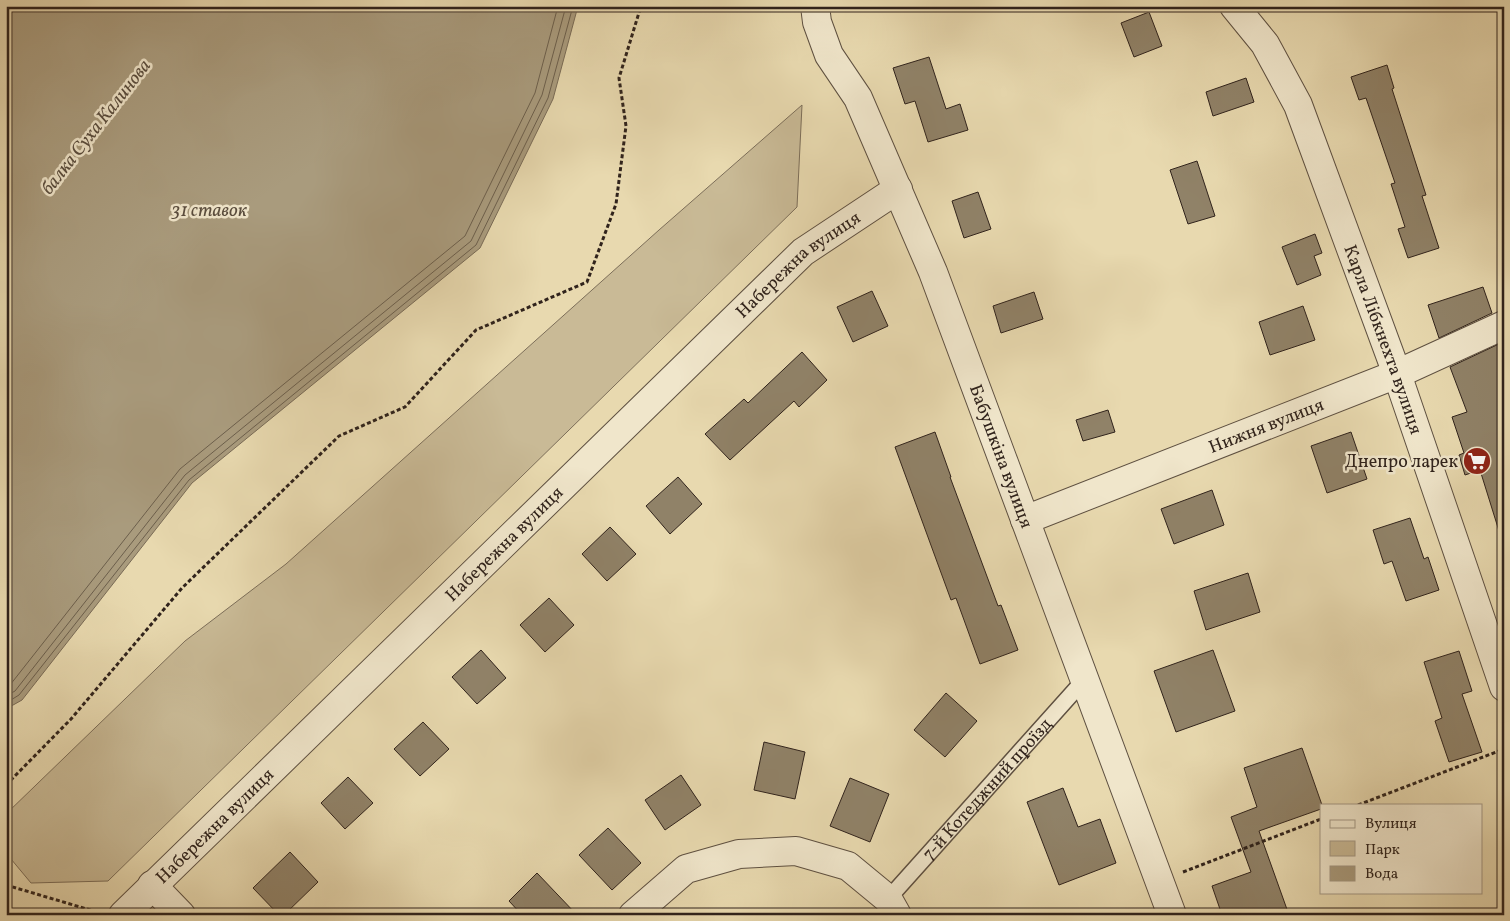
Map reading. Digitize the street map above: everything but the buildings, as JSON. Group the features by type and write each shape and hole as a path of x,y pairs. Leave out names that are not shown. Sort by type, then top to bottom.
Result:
{"street":[{"name":"Бабушкіна вулиця","path":"815,6 817,22 829,55 858,98 933,272 1172,915"},
{"name":"Карла Лібкнехта вулиця","path":"1234,6 1265,44 1298,105 1397,374 1504,687"},
{"name":"Набережна вулиця","path":"111,913 152,885 803,252 898,189"},
{"name":"Нижня вулиця","path":"1025,520 1397,374 1504,325"},
{"name":"7-й Котеджний проїзд","path":"633,915 686,869 739,854 796,851 848,866 893,907"},
{"path":"152,885 180,915"}],"lane":[{"name":"7-й Котеджний проїзд","path":"893,907 1084,679"}],"path":[{"path":"6,785 71,719 182,588 339,436 405,407 476,330 588,282 616,204 626,126 619,78 641,6"},
{"path":"1361,804 1504,748"},
{"path":"1160,881 1320,819"},
{"path":"6,885 111,913"}],"green space":[{"path":"802,105 797,207 108,881 31,883 6,853 6,814 185,641 286,564 659,230"}],"water":[{"name":"31 ставок","path":"6,6 578,6 553,99 480,248 192,483 22,700 6,709"}],"place":[{"name":"Днепро ларек","path":"1477,461"}],"water label":[{"name":"балка Суха Калинова","path":"95,126"}]}
